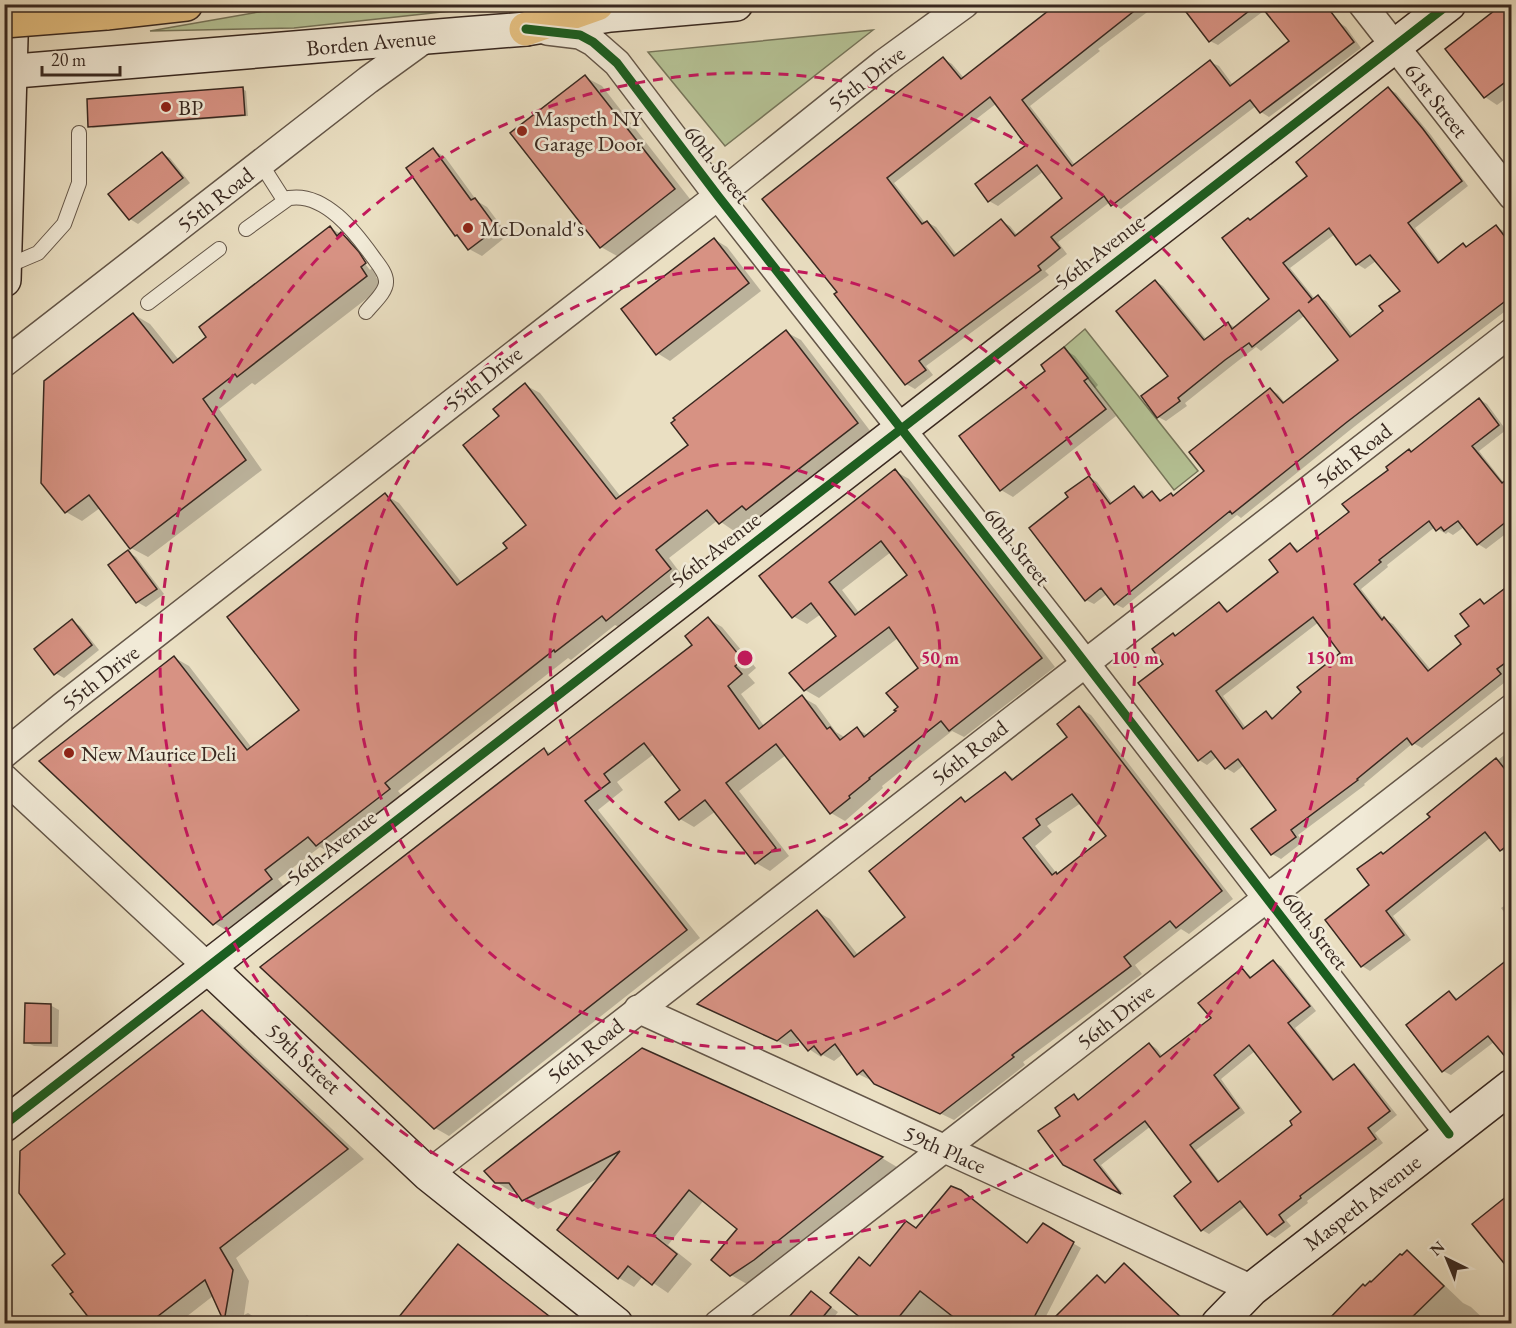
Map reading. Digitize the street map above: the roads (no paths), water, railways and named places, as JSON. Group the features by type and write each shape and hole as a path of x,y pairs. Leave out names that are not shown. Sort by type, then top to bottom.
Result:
{"highway":[{"path":"4,21 106,14 186,4"},
{"path":"526,29 597,4"}],"street":[{"path":"4,280 7,71 12,4"},
{"name":"Borden Avenue","path":"7,71 526,29 610,15 736,4"},
{"name":"55th Drive","path":"4,754 718,196 884,63 964,4"},
{"name":"61st Street","path":"1362,4 1512,196"},
{"name":"56th Avenue","path":"4,1125 1449,4"},
{"name":"60th Street","path":"526,29 580,35 593,42 617,63 718,196 1085,663 1449,1134"},
{"name":"55th Road","path":"4,363 426,38"},
{"name":"56th Road","path":"428,1174 1512,332"},
{"name":"56th Drive","path":"718,1323 1512,708"},
{"name":"59th Street","path":"4,777 428,1174 616,1323"},
{"name":"59th Place","path":"638,1009 1252,1289"},
{"name":"Maspeth Avenue","path":"1218,1323 1252,1289 1512,1086"}],"lane":[{"path":"5,267 38,253 64,224 79,183 79,133"},
{"path":"261,164 284,200"},
{"path":"246,229 284,200 297,196 330,210 345,220 381,268 387,280 377,299 366,312"},
{"path":"148,303 219,249"}],"place":[{"name":"BP","path":"166,107"},
{"name":"Maspeth NY Garage Door","path":"522,131"},
{"name":"McDonald's","path":"468,228"},
{"name":"New Maurice Deli","path":"69,753"}]}
